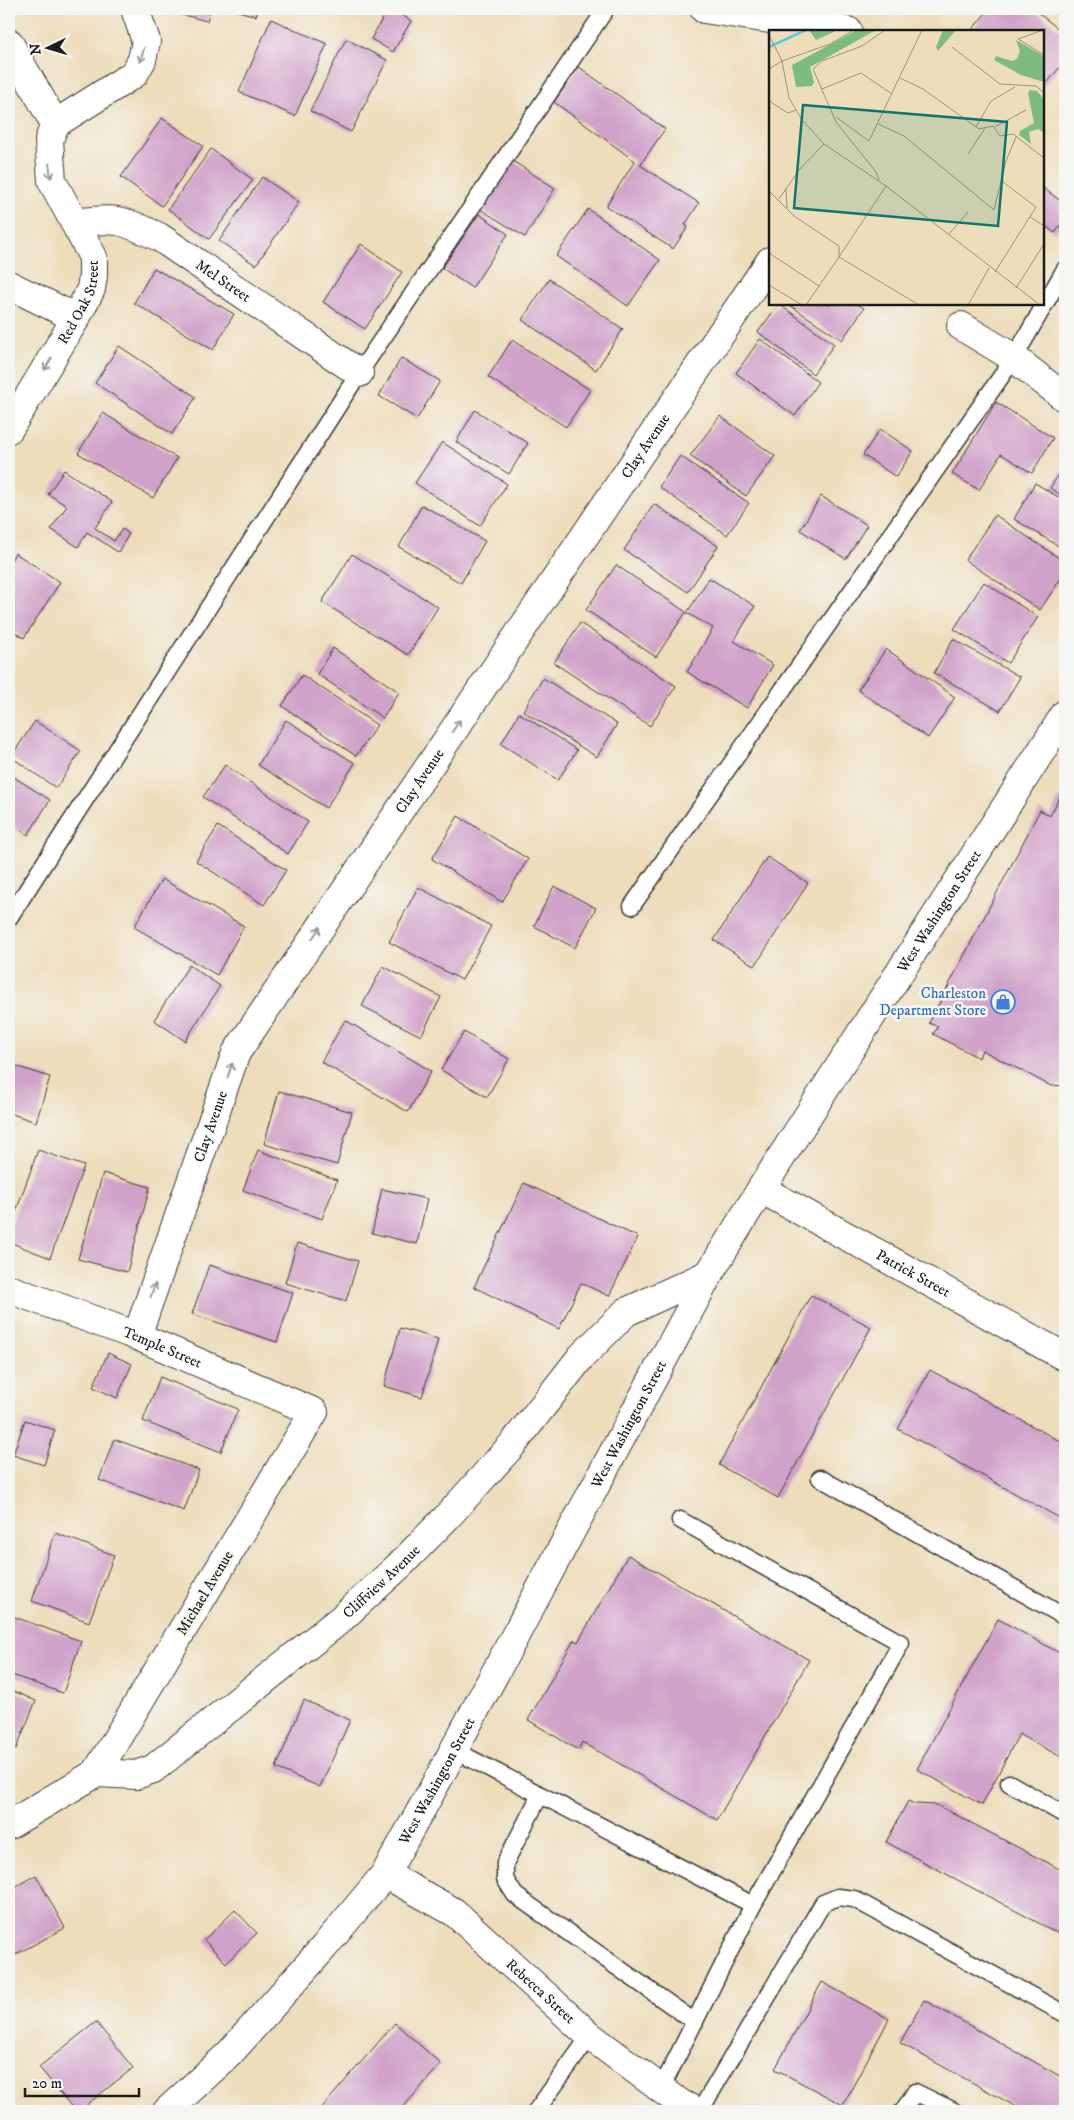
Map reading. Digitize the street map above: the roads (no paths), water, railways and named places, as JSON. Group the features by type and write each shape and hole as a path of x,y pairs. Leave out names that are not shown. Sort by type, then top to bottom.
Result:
{"street":[{"path":"9,43 56,124 134,74 142,60 146,41 136,9"},
{"path":"704,9 841,30"},
{"name":"Red Oak Street","path":"9,429 76,318 91,289 94,275 93,257 52,181 49,140 56,124"},
{"name":"Mel Street","path":"76,223 104,219 127,222 159,237 359,372"},
{"name":"Clay Avenue","path":"137,1336 236,1053 769,261"},
{"path":"9,285 76,318"},
{"path":"961,326 1014,358 1065,398"},
{"name":"West Washington Street","path":"167,2111 229,2054 324,1947 385,1874 454,1750 709,1274 761,1189 1065,714"},
{"name":"Patrick Street","path":"761,1189 1065,1357"},
{"name":"Cliffview Avenue","path":"96,1773 136,1776 153,1769 341,1619 401,1564 448,1517 514,1444 581,1357 626,1312 709,1274"},
{"name":"Temple Street","path":"9,1289 137,1336 314,1412"},
{"name":"Michael Avenue","path":"96,1773 314,1412"},
{"path":"9,1825 96,1773"},
{"name":"Rebecca Street","path":"385,1874 454,1912 590,2036 694,2111"}],"lane":[{"path":"9,918 359,372 606,9"},
{"path":"632,906 1014,358 1065,270"},
{"path":"820,1478 1065,1617"},
{"path":"662,2089 753,1904 902,1643 680,1520"},
{"path":"454,1750 753,1904"},
{"path":"1009,1783 1065,1815"},
{"path":"540,1795 505,1863 505,1879 515,1895 695,2022"},
{"path":"700,2111 823,1904 838,1897 854,1899 1065,2014"},
{"path":"536,2111 590,2036"},
{"path":"904,2111 915,2092 954,2111"}],"place":[{"name":"Charleston Department Store","path":"1003,1002"}]}
